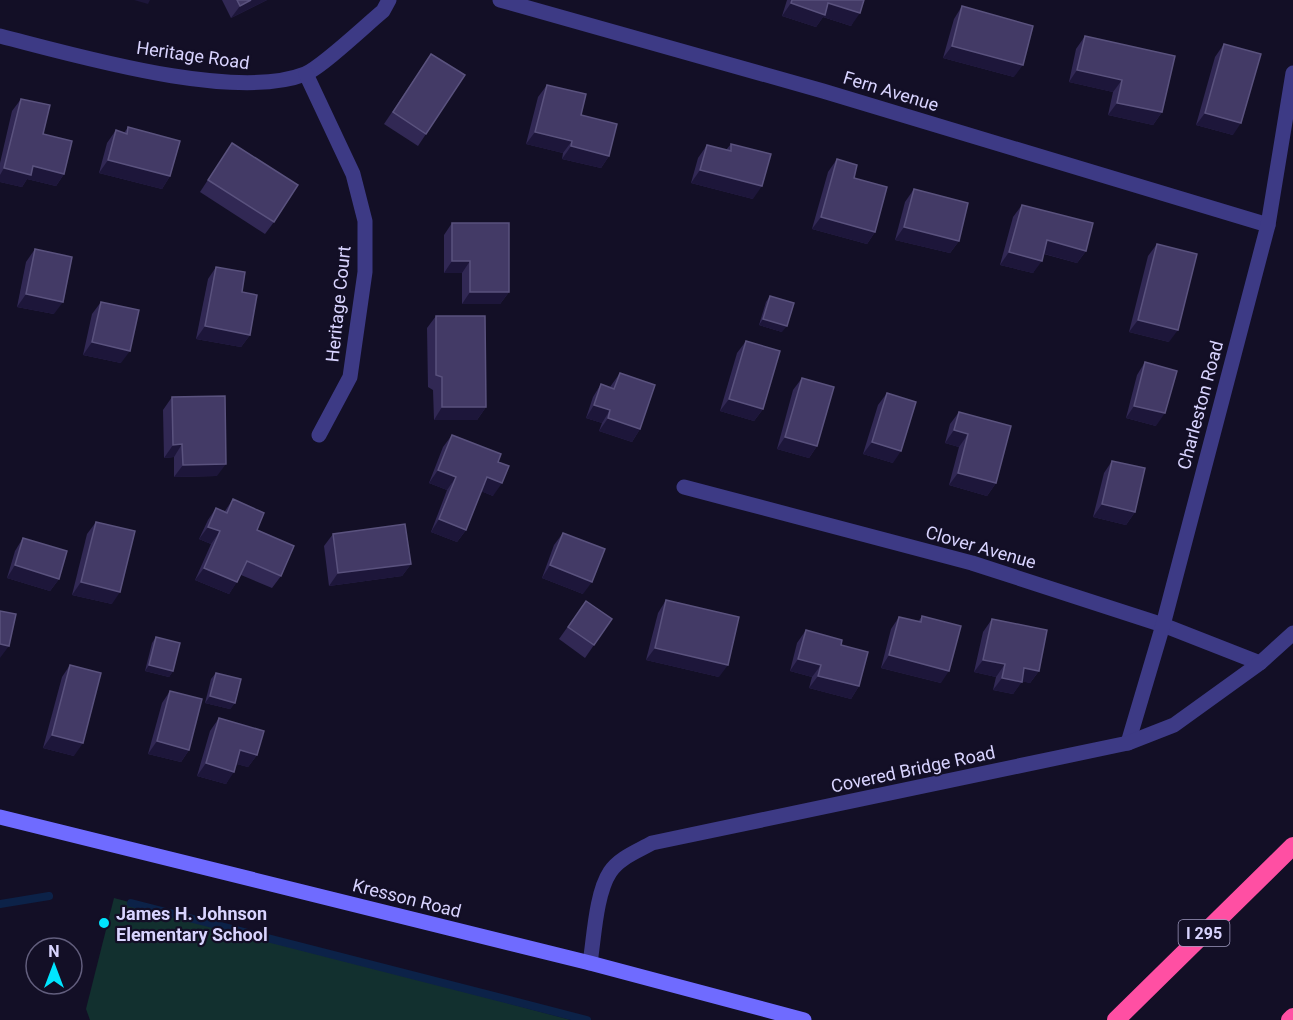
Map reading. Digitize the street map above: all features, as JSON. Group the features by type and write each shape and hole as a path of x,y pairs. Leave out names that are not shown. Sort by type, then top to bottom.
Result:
{"highway":[{"name":"I 295","path":"1116,1020 1293,846"}],"street":[{"name":"Heritage Road","path":"0,36 155,73 258,84 306,74 383,11 389,0"},
{"name":"Fern Avenue","path":"500,0 823,91 1268,225"},
{"name":"Charleston Road","path":"1128,743 1162,625 1268,225 1293,73"},
{"name":"Heritage Court","path":"306,74 352,174 365,221 365,272 350,377 319,435"},
{"name":"Clover Avenue","path":"684,487 972,563 1162,625 1260,663"},
{"name":"Covered Bridge Road","path":"590,963 602,894 610,872 626,857 652,843 1128,743 1174,725 1260,663 1293,633"},
{"name":"Kresson Road","path":"0,817 590,963 804,1020"}],"green space":[{"name":"James H. Johnson Elementary School","path":"114,898 571,1020 90,1020 86,1009"}],"building":[{"path":"237,0 251,0 240,6"},
{"path":"792,0 864,0 860,13 828,3 825,15 791,3"},
{"path":"962,6 1033,26 1023,65 952,46"},
{"path":"1085,36 1175,56 1162,112 1117,103 1122,80 1077,70"},
{"path":"1224,44 1261,54 1241,123 1205,113"},
{"path":"431,54 465,75 426,134 393,112"},
{"path":"547,85 586,94 581,115 617,124 609,156 571,146 572,141 535,132"},
{"path":"21,99 50,105 43,134 72,141 64,174 33,166 31,175 4,168"},
{"path":"128,127 180,141 170,176 108,160 116,130 127,134"},
{"path":"232,143 298,185 274,222 208,180"},
{"path":"731,144 771,154 762,186 700,170 707,145 731,151"},
{"path":"837,159 857,165 854,178 887,187 875,232 821,217"},
{"path":"914,189 968,203 959,241 904,227"},
{"path":"1022,205 1093,223 1086,251 1047,240 1042,261 1009,252"},
{"path":"452,223 509,223 509,292 470,292 470,261 452,261"},
{"path":"1157,244 1197,254 1178,330 1138,320"},
{"path":"35,249 72,257 63,302 26,294"},
{"path":"216,267 245,272 242,292 257,295 250,335 205,326"},
{"path":"770,296 794,303 787,326 763,319"},
{"path":"101,302 139,310 130,351 92,342"},
{"path":"436,316 485,316 486,407 442,407 442,377 436,375"},
{"path":"746,341 780,351 763,409 729,399"},
{"path":"1145,362 1177,371 1165,413 1134,406"},
{"path":"620,373 655,385 640,429 608,418 610,410 594,405 601,384 614,389"},
{"path":"802,378 834,387 817,446 785,437"},
{"path":"887,393 916,402 901,451 872,442"},
{"path":"225,396 226,464 183,465 182,444 173,445 172,397"},
{"path":"959,412 1011,426 996,483 958,473 968,434 954,430"},
{"path":"452,435 501,454 498,462 509,466 502,483 487,477 466,530 439,519 456,477 438,470"},
{"path":"1112,461 1145,468 1135,512 1102,504"},
{"path":"233,499 264,513 257,530 294,546 281,576 247,561 237,582 204,568 220,531 208,527 216,508 227,513"},
{"path":"96,522 135,531 120,592 81,582"},
{"path":"405,524 411,564 338,573 333,534"},
{"path":"563,533 605,549 592,582 550,565"},
{"path":"23,538 67,551 59,579 15,565"},
{"path":"666,600 739,617 728,665 655,648"},
{"path":"586,601 612,619 594,645 568,627"},
{"path":"0,611 16,614 9,646 0,644"},
{"path":"922,616 961,626 949,671 889,655 899,617 921,622"},
{"path":"992,619 1047,630 1039,671 1024,668 1022,682 1002,678 1005,664 983,660"},
{"path":"806,630 842,640 841,645 868,652 859,686 818,676 821,665 798,659"},
{"path":"156,637 180,643 173,671 149,665"},
{"path":"70,665 101,673 83,743 52,735"},
{"path":"216,673 241,679 235,703 210,696"},
{"path":"170,691 202,699 189,750 157,741"},
{"path":"219,718 264,731 257,755 240,750 234,772 206,763"}],"waterway":[{"path":"0,904 49,896"},
{"path":"131,903 587,1020"}],"place":[{"name":"James H. Johnson Elementary School","path":"104,923"}]}
